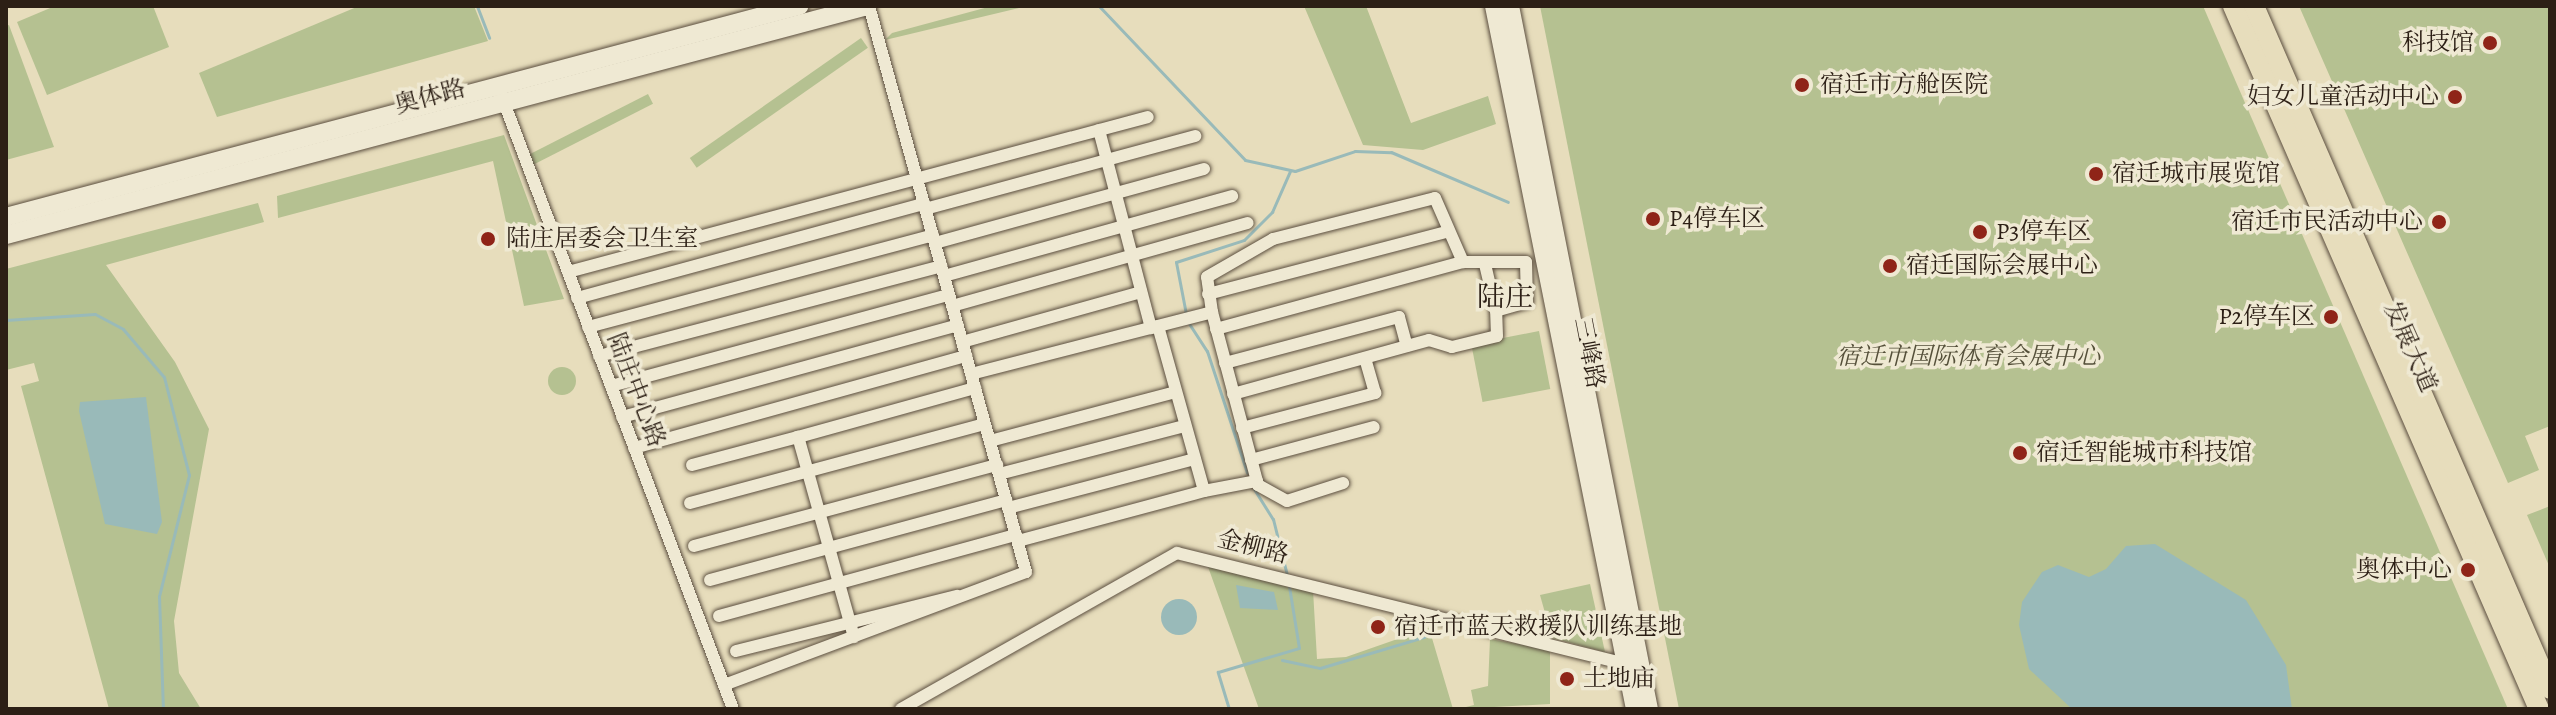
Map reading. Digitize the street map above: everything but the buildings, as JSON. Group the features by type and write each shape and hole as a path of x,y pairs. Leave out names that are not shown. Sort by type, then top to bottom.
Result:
{"main road":[{"name":"奥体路","path":"6,235 799,6"},
{"name":"奥体路","path":"6,217 868,6"},
{"name":"三峰路","path":"1494,6 1553,261 1649,709"},
{"name":"三峰路","path":"1510,6 1635,709"},
{"name":"发展大道","path":"2233,6 2539,709"},
{"name":"发展大道","path":"2254,6 2550,689"}],"street":[{"path":"724,685 1026,572 868,6"},
{"name":"陆庄中心路","path":"501,94 733,709"},
{"path":"568,272 916,174 1148,117"},
{"path":"1099,130 1141,292 1176,392 1204,491"},
{"path":"577,298 1195,136"},
{"path":"588,327 1204,169"},
{"path":"599,356 1124,226 1232,196"},
{"path":"1343,483 1279,501 1257,481 1208,294 1212,273 1287,235 1435,198 1444,207 1446,232 1463,262"},
{"path":"611,386 1248,223"},
{"path":"1208,294 1446,232"},
{"path":"1216,329 1463,262 1485,264 1518,257 1528,272 1527,302 1496,311"},
{"path":"1528,272 1553,261"},
{"path":"1233,394 1407,346 1497,336 1496,311 1485,264"},
{"path":"962,342 1141,292"},
{"path":"971,374 1212,312"},
{"path":"1225,363 1399,317 1407,346"},
{"path":"622,417 958,325"},
{"path":"634,448 966,356"},
{"path":"1242,428 1375,393 1365,358"},
{"path":"692,465 975,388"},
{"path":"990,441 1176,392"},
{"path":"690,503 985,424"},
{"path":"694,546 819,512 1185,426"},
{"path":"1251,460 1374,427"},
{"path":"798,437 854,637"},
{"path":"710,580 1195,459"},
{"path":"719,616 1204,491 1257,481"},
{"name":"金柳路","path":"901,709 1172,555 1288,578 1626,664"},
{"path":"736,651 943,595 960,597"}],"green space":[{"path":"55,6 153,6 169,47 47,95 17,22"},
{"path":"359,6 474,6 488,41 217,117 199,73"},
{"path":"992,6 1027,6 885,40 892,33"},
{"path":"1304,6 1366,6 1411,123 1488,96 1496,124 1423,150 1363,145"},
{"name":"宿迁市国际体育会展中心","path":"1540,6 2203,6 2508,709 1679,709"},
{"path":"2299,6 2550,6 2550,426 2525,436 2539,470 2508,483"},
{"path":"9,25 54,147 6,160 6,26"},
{"path":"861,38 868,48 697,168 690,158"},
{"path":"648,94 653,104 533,165 528,155"},
{"path":"504,135 564,299 524,306 493,161 278,218 277,196"},
{"path":"258,203 264,222 106,265 175,362 209,429 174,621 179,673 201,709 109,709 21,386 39,381 34,363 6,370 6,269"},
{"path":"1539,331 1550,389 1483,402 1471,344"},
{"path":"562,367 572,371 576,381 572,391 562,395 552,391 548,381 552,371"},
{"path":"2550,506 2550,568 2527,515"},
{"path":"1207,564 1313,590 1317,659 1346,657 1429,628 1453,709 1259,709"},
{"path":"1590,584 1605,652 1552,638 1540,595"},
{"path":"1490,639 1550,650 1550,704 1458,709 1474,705 1471,690 1488,686"}],"water":[{"path":"146,397 162,522 157,534 105,524 79,411 80,402"},
{"path":"2155,544 2246,600 2286,665 2292,709 2072,709 2029,669 2019,625 2022,602 2042,572 2058,565 2089,577 2106,569 2126,546"},
{"path":"1236,585 1274,592 1278,610 1240,608"},
{"path":"1179,599 1192,604 1197,617 1192,630 1179,635 1166,630 1161,617 1166,604"}],"waterway":[{"path":"477,6 489,38"},
{"path":"1099,6 1245,160 1295,171 1355,151 1391,152 1508,202"},
{"path":"1186,314 1176,262 1244,240 1272,212 1290,171"},
{"path":"6,320 95,314 123,329 164,377 189,475 159,596 163,709"},
{"path":"1188,322 1207,351 1247,473"},
{"path":"1254,489 1273,519 1287,575"},
{"path":"1229,709 1218,672 1299,648 1289,586"},
{"path":"1282,660 1320,668 1424,637"}],"place":[{"name":"科技馆","path":"2490,43"},
{"name":"宿迁市方舱医院","path":"1802,85"},
{"name":"妇女儿童活动中心","path":"2455,97"},
{"name":"宿迁城市展览馆","path":"2096,174"},
{"name":"P4停车区","path":"1653,219"},
{"name":"宿迁市民活动中心","path":"2439,222"},
{"name":"P3停车区","path":"1980,232"},
{"name":"陆庄居委会卫生室","path":"488,239"},
{"name":"宿迁国际会展中心","path":"1890,266"},
{"name":"P2停车区","path":"2331,317"},
{"name":"宿迁智能城市科技馆","path":"2020,453"},
{"name":"奥体中心","path":"2468,570"},
{"name":"宿迁市蓝天救援队训练基地","path":"1378,627"},
{"name":"土地庙","path":"1567,679"}],"district":[{"name":"陆庄","path":"1505,297"}]}
